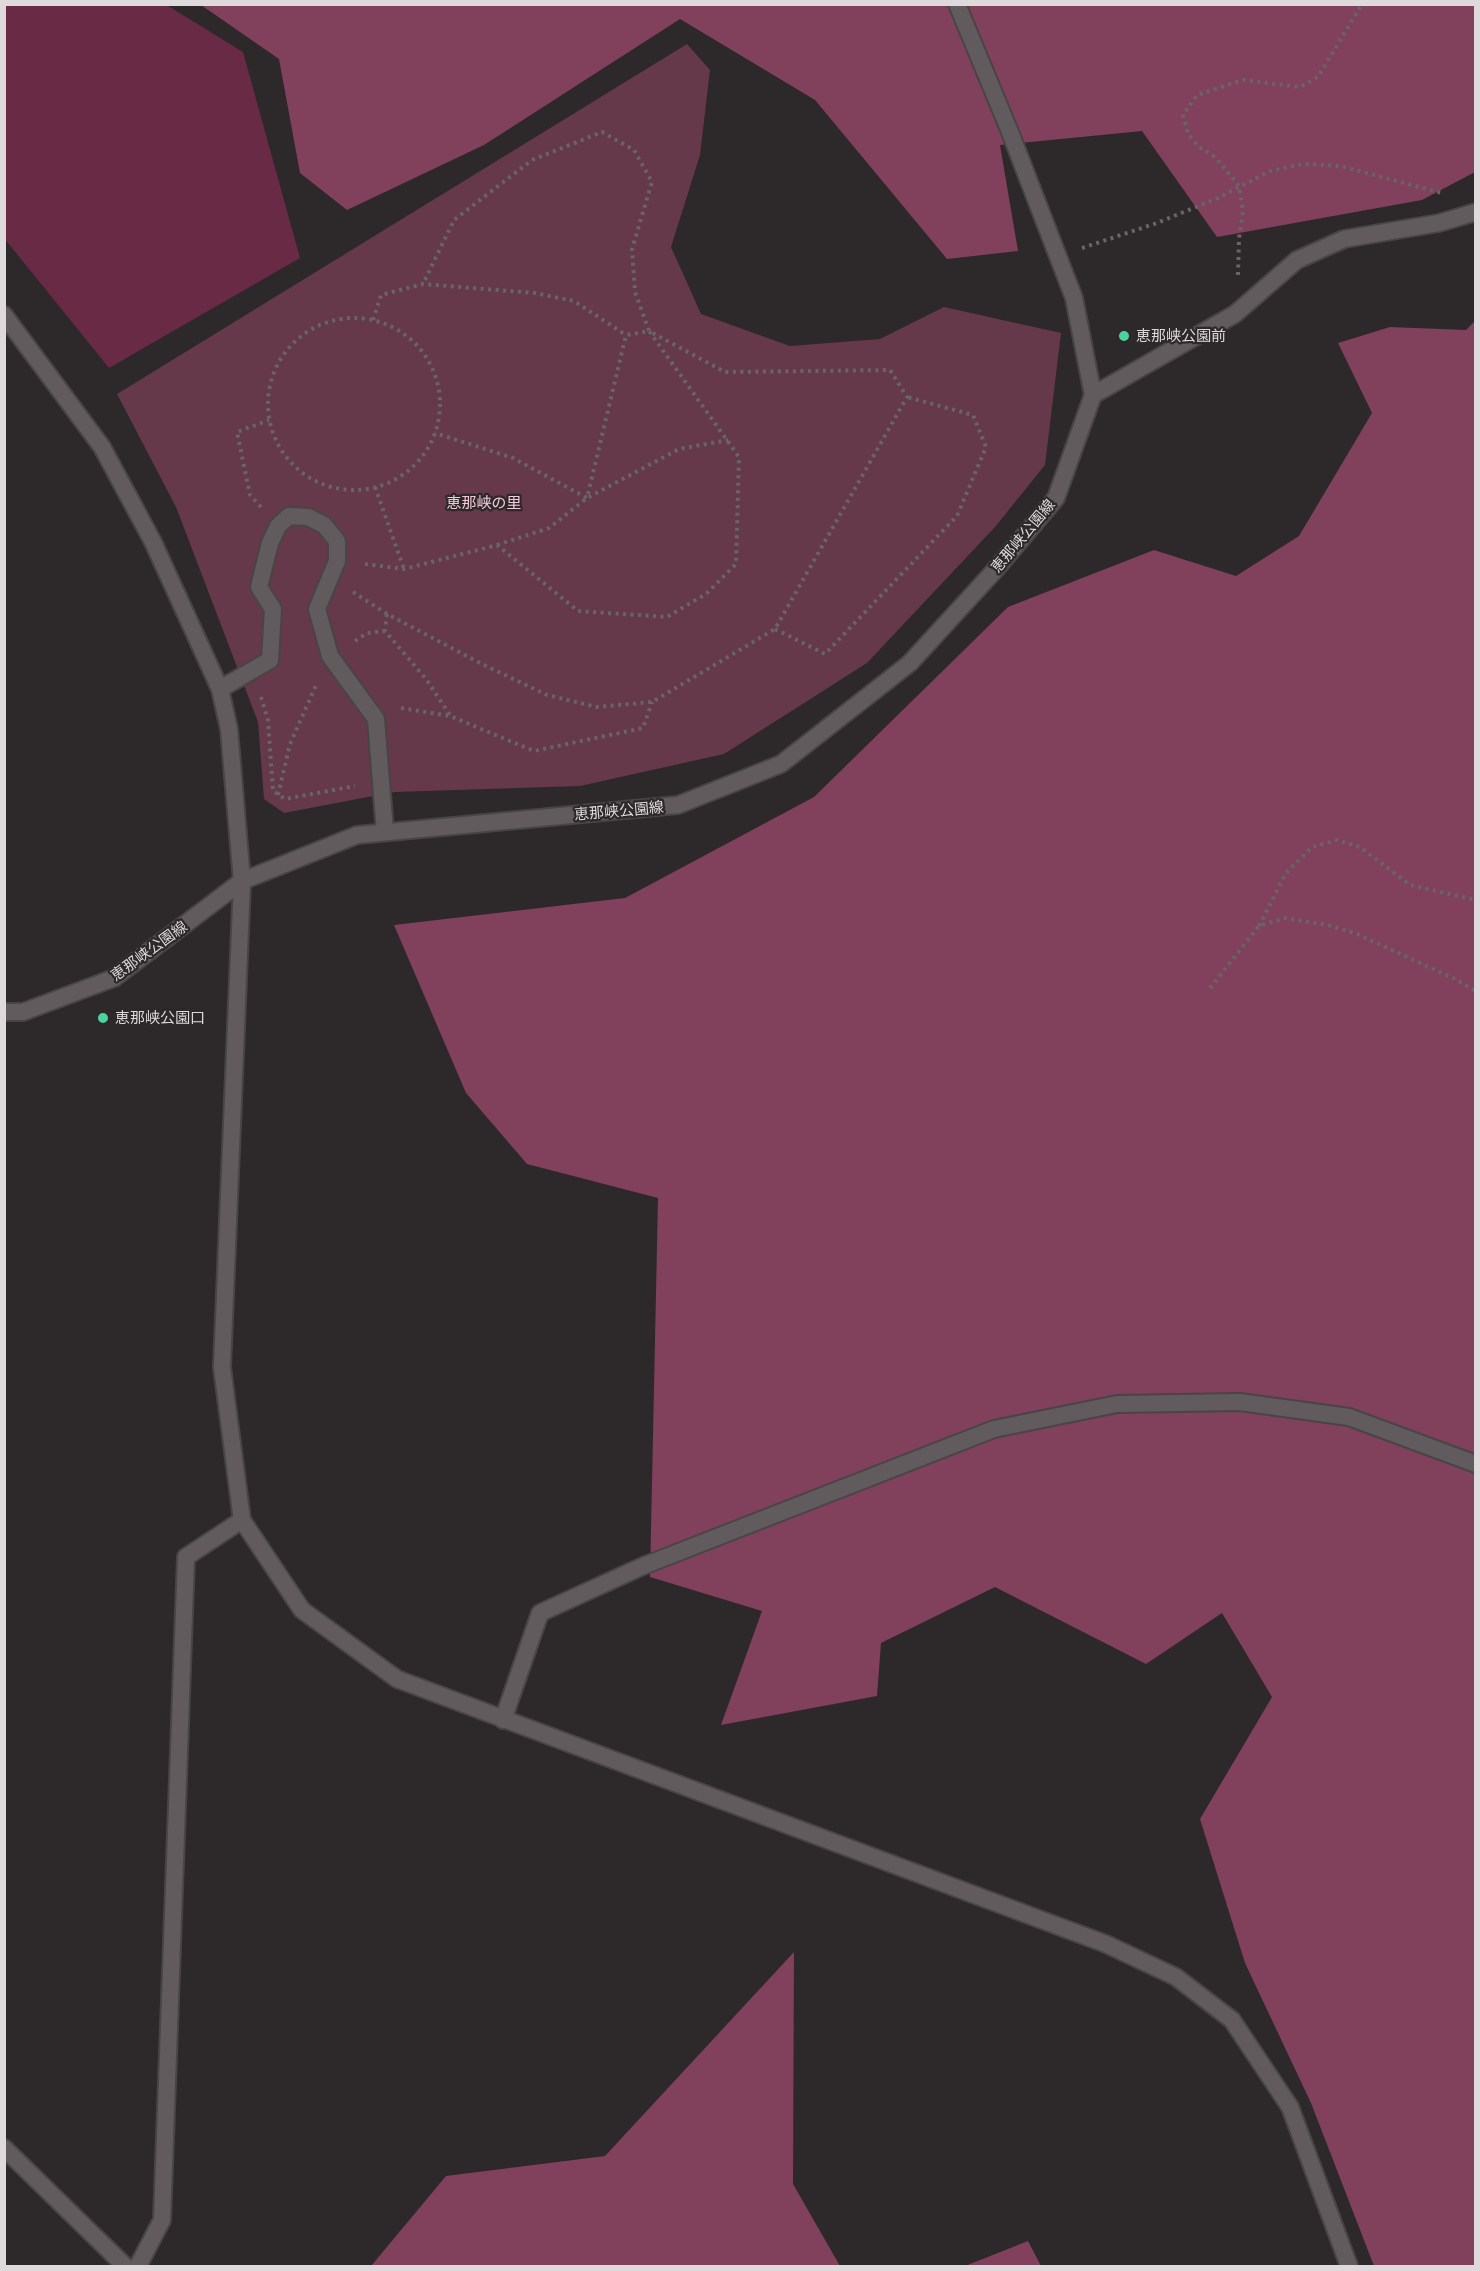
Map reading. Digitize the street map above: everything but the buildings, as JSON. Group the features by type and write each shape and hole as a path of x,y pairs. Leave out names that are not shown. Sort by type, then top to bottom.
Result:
{"street":[{"path":"957,4 1059,255 1074,298 1093,395 1235,315 1297,260 1344,239 1439,223 1476,212"},
{"path":"4,315 102,447 153,542 220,689 229,729 242,881 222,1367 242,1520 302,1610 397,1679 1106,1944 1176,1977 1232,2020 1290,2107 1349,2266"},
{"name":"恵那峡公園線","path":"4,1012 23,1012 114,978 242,881 357,835 678,806 781,764 910,663 996,569 1056,498 1093,395"},
{"path":"220,689 270,660 273,609 259,587 270,543 278,526 289,516 308,517 324,525 337,541 337,561 317,609 330,656 376,719 385,832"},
{"path":"502,1720 540,1613 643,1566 994,1429 1117,1404 1240,1402 1349,1417 1476,1464"},
{"path":"138,2266 162,2220 186,1557 242,1520"},
{"path":"4,2148 125,2266"}],"path":[{"path":"1247,304 1239,282 1239,239 1243,211 1239,186 1215,157 1199,147 1188,134 1183,115 1197,95 1243,80 1300,87 1318,77 1362,4"},
{"path":"423,284 454,220 532,160 602,132 634,150 652,182 632,249 635,291 649,331 740,457 736,564 706,594 667,617 578,610 497,545"},
{"path":"1059,255 1157,224 1270,171 1303,164 1340,166 1444,194"},
{"path":"373,320 381,295 423,284 535,293 574,301 626,335 649,331 725,372 890,369 907,397 973,415 986,447 957,516 825,654 775,629"},
{"path":"344,318 373,320 400,331 422,351 436,376 440,404 435,433 422,457 408,470 401,476 375,487 347,490 320,483 296,468 279,446 269,420 268,393 276,366 292,342 316,326 344,318"},
{"path":"587,498 626,335"},
{"path":"330,577 387,614 547,695 597,707 652,702 775,629 907,397"},
{"path":"269,420 237,432 250,495 278,526"},
{"path":"435,433 513,458 587,498"},
{"path":"337,561 404,569 497,545 549,528 587,498 679,449 728,440"},
{"path":"375,487 404,569"},
{"path":"387,614 385,631 426,679 450,716"},
{"path":"278,795 290,744 330,656 367,633 385,631"},
{"path":"253,670 268,720 273,791 285,799 381,781"},
{"path":"376,719 401,707 450,716 534,751 643,728 652,702"},
{"path":"1210,988 1259,926 1286,873 1312,848 1337,840 1360,847 1410,885 1476,900"},
{"path":"1259,926 1285,918 1328,925 1357,934 1476,991"}],"green space":[{"name":"恵那峡の里","path":"687,44 710,70 700,155 671,247 701,314 790,346 880,339 944,307 1061,333 1045,465 995,527 867,663 724,754 580,786 394,792 284,813 264,799 258,722 176,507 117,394"}],"shaded area":[{"path":"201,5 1475,5 1475,172 1422,200 1217,237 1142,131 1000,145 1018,251 947,259 815,100 680,19 484,145 347,210 300,173 279,59"},
{"path":"1475,321 1475,2266 1374,2266 1311,2103 1245,1963 1200,1819 1272,1697 1222,1613 1146,1664 995,1587 881,1643 877,1696 721,1725 762,1611 650,1577 658,1198 527,1164 466,1093 394,925 625,898 814,797 1008,607 1154,550 1236,576 1299,536 1372,413 1338,343 1390,327 1466,330"},
{"path":"794,1952 793,2184 840,2266 371,2266 446,2176 605,2156"},
{"path":"1028,2241 1041,2266 965,2266"}],"place":[{"name":"恵那峡公園前","path":"1124,336"},
{"name":"恵那峡公園口","path":"103,1018"}]}
